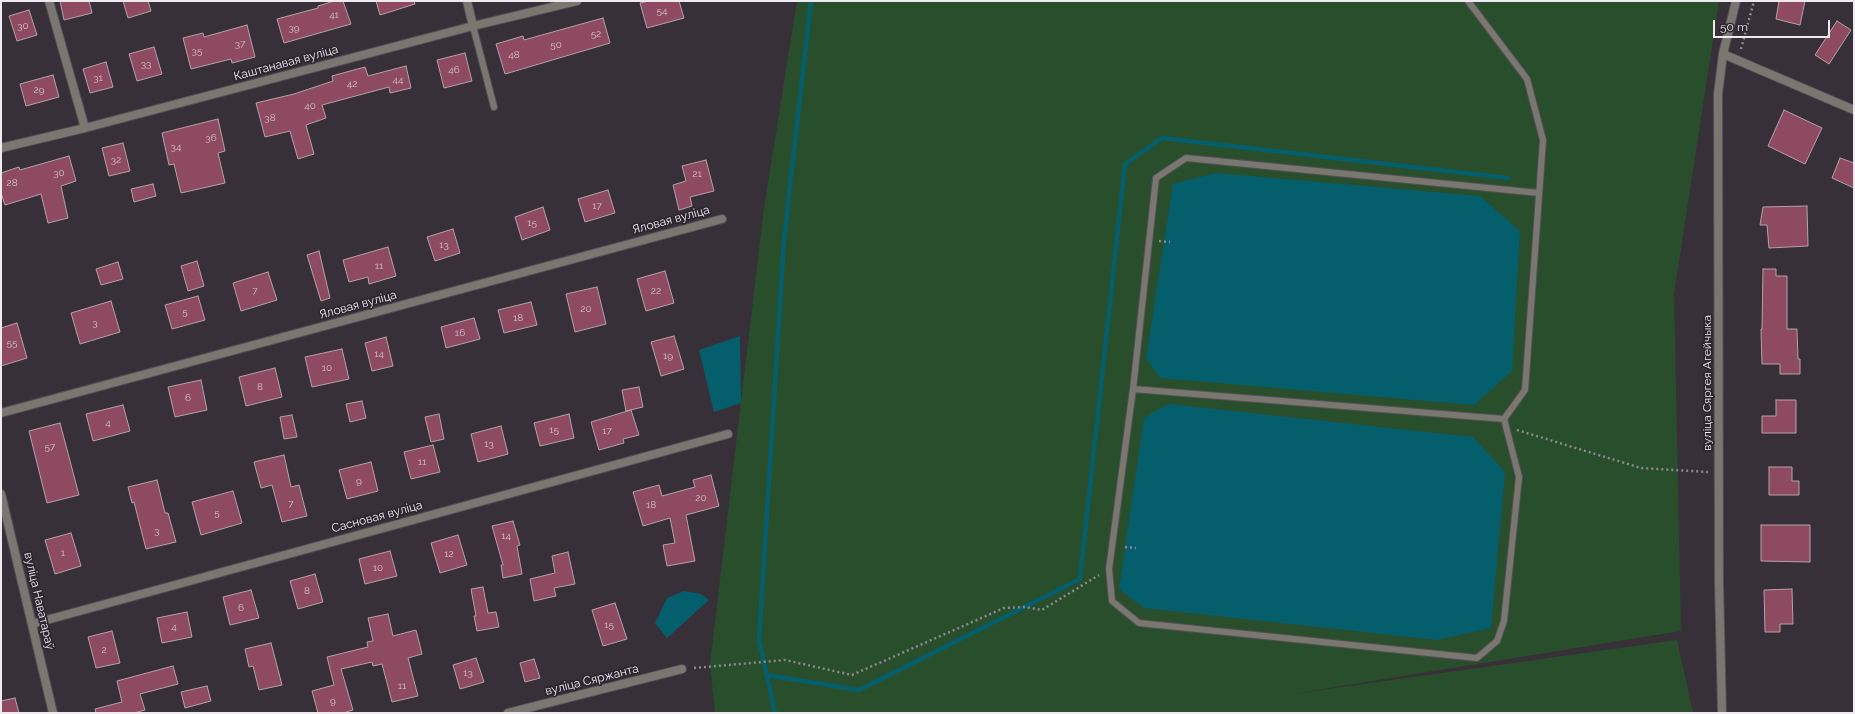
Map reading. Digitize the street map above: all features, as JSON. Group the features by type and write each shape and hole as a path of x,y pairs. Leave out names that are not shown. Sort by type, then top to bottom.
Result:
{"street":[{"path":"49,1 85,128"},
{"path":"467,1 474,26"},
{"name":"Каштанавая вуліца","path":"1,148 85,128 474,26 577,1"},
{"name":"вуліца Сяргея Агейчыка","path":"1722,713 1718,582 1718,94 1723,54 1736,1"},
{"path":"1723,54 1854,110"},
{"name":"Яловая вуліца","path":"1,413 722,219"},
{"name":"Сасновая вуліца","path":"32,624 728,434"},
{"name":"вуліца Наватараў","path":"1,494 53,713"},
{"name":"вуліца Сяржанта","path":"508,713 682,669"}],"lane":[{"path":"1468,1 1527,79 1543,140 1525,390 1504,419 1519,477 1504,621 1497,641 1477,658 1140,623 1112,601 1109,569 1133,389 1156,178 1186,158 1539,193"},
{"path":"474,26 494,107"},
{"path":"1133,389 1504,419"}],"path":[{"path":"1738,61 1754,1"},
{"path":"1156,240 1170,242"},
{"path":"1506,427 1641,468 1719,473"},
{"path":"1125,547 1136,548"},
{"path":"682,669 785,660 852,675 1004,608 1025,607 1042,610 1109,569"}],"green space":[{"path":"797,1 1719,1 1674,294 1681,631 1292,694 1677,640 1693,713 715,713 710,664 764,208"}],"water":[{"path":"1216,173 1480,196 1520,231 1512,371 1474,405 1160,378 1146,358 1173,184"},
{"path":"740,336 741,403 714,412 699,350"},
{"path":"1168,404 1473,437 1505,472 1491,628 1437,640 1144,608 1119,589 1144,418"},
{"path":"684,591 701,594 709,600 667,638 655,623 667,598"}],"building":[{"path":"60,1 89,1 92,13 64,20"},
{"path":"123,1 148,1 151,11 128,18"},
{"path":"334,1 343,1 351,24 284,43 277,19 318,8 318,6"},
{"path":"376,1 414,1 415,4 380,15"},
{"path":"649,1 679,1 684,18 647,28 640,3"},
{"path":"1779,1 1805,1 1800,25 1776,19"},
{"path":"29,10 37,35 17,41 9,16"},
{"path":"603,18 610,43 505,74 496,44 523,36 524,40"},
{"path":"1837,21 1851,30 1829,64 1815,55"},
{"path":"247,25 255,57 232,63 231,59 191,69 183,38 203,33 204,37"},
{"path":"154,47 162,74 137,81 129,54"},
{"path":"465,53 472,81 444,88 437,60"},
{"path":"106,62 113,87 90,93 83,69"},
{"path":"406,66 411,88 390,93 389,87 322,105 326,118 306,125 314,154 298,159 290,131 265,137 256,103 294,94 333,81 332,76 365,67 368,76"},
{"path":"53,75 59,97 26,106 20,84"},
{"path":"1784,110 1822,128 1805,164 1768,146"},
{"path":"218,119 225,151 218,153 225,183 181,193 174,164 169,165 162,133"},
{"path":"123,143 130,171 109,176 102,148"},
{"path":"69,156 76,181 61,186 68,218 48,223 41,194 5,205 1,193 1,173 19,167 20,170"},
{"path":"1840,158 1854,163 1854,188 1832,178"},
{"path":"706,160 714,191 690,197 692,206 679,210 673,185 686,181 682,166"},
{"path":"153,184 156,196 134,202 131,189"},
{"path":"608,190 615,213 585,222 578,199"},
{"path":"1807,206 1808,246 1769,248 1767,225 1760,225 1763,207"},
{"path":"543,207 550,230 522,240 515,217"},
{"path":"453,229 460,253 435,261 427,237"},
{"path":"388,247 396,276 369,284 368,277 349,282 343,260"},
{"path":"319,251 330,298 321,301 307,255"},
{"path":"197,261 204,286 188,291 181,266"},
{"path":"118,262 123,279 101,285 96,269"},
{"path":"1763,269 1776,269 1776,276 1787,276 1787,329 1797,329 1800,374 1780,374 1780,364 1762,364 1761,329"},
{"path":"665,271 674,303 646,311 637,279"},
{"path":"268,272 277,300 241,311 233,283"},
{"path":"597,287 606,324 575,332 566,294"},
{"path":"198,296 205,320 172,329 165,305"},
{"path":"111,301 120,332 80,344 71,313"},
{"path":"531,302 537,325 504,333 498,310"},
{"path":"474,318 480,339 446,348 441,327"},
{"path":"17,323 27,358 1,366 1,328"},
{"path":"674,336 684,369 661,376 651,342"},
{"path":"386,337 393,366 372,371 365,343"},
{"path":"342,349 349,379 312,387 305,357"},
{"path":"275,368 282,397 246,406 239,377"},
{"path":"201,380 207,410 175,417 168,387"},
{"path":"639,387 643,407 626,411 622,390"},
{"path":"1776,400 1796,400 1796,433 1762,433 1762,416 1776,416"},
{"path":"362,401 366,418 350,422 346,404"},
{"path":"123,405 130,431 93,441 86,414"},
{"path":"631,410 639,435 623,439 624,443 599,450 591,422"},
{"path":"439,414 444,439 431,442 425,417"},
{"path":"569,414 574,438 540,446 534,423"},
{"path":"292,415 297,437 284,439 280,417"},
{"path":"60,423 79,495 47,503 29,431"},
{"path":"501,426 508,454 478,462 471,434"},
{"path":"433,445 440,472 411,479 404,452"},
{"path":"284,455 291,487 299,485 307,516 282,522 272,485 261,488 254,462"},
{"path":"371,462 378,491 347,499 339,470"},
{"path":"1769,467 1792,467 1792,481 1799,481 1799,495 1769,495"},
{"path":"711,475 719,506 686,515 695,561 667,566 663,545 675,543 670,518 643,526 633,492 659,485 662,496 695,487 693,480"},
{"path":"157,480 165,513 168,513 176,542 146,549 134,502 132,503 128,487"},
{"path":"233,491 242,523 201,535 192,502"},
{"path":"513,521 520,545 517,546 522,574 503,578 501,565 503,565 492,526"},
{"path":"1761,525 1810,525 1810,562 1761,561"},
{"path":"71,533 81,566 55,574 45,540"},
{"path":"458,535 467,565 440,573 431,543"},
{"path":"390,551 397,576 365,584 359,559"},
{"path":"568,552 575,584 554,588 556,596 534,601 530,579 555,573 552,556"},
{"path":"315,574 323,602 298,609 290,581"},
{"path":"483,587 488,613 496,612 499,627 477,631 471,589"},
{"path":"1792,589 1793,624 1780,624 1780,632 1765,632 1764,590"},
{"path":"251,590 259,618 230,625 223,597"},
{"path":"615,603 627,639 603,646 592,610"},
{"path":"187,612 192,637 162,643 157,618"},
{"path":"388,614 393,636 416,630 422,654 408,658 418,696 392,702 382,664 373,666 372,662 341,669 353,710 343,713 318,713 312,691 334,685 327,657 368,647 367,642 373,641 368,618"},
{"path":"112,631 120,663 96,668 88,637"},
{"path":"271,643 282,685 259,690 253,666 249,667 245,649"},
{"path":"476,658 484,682 460,689 453,665"},
{"path":"534,659 540,678 525,682 520,663"},
{"path":"173,666 178,684 140,694 145,710 134,713 96,713 95,709 122,702 117,681"},
{"path":"207,686 211,701 185,708 181,692"},
{"path":"15,698 19,713 1,713 1,701"}],"waterway":[{"path":"775,713 759,640 784,239 811,1"},
{"path":"767,675 859,690 1080,579 1125,164 1162,138 1508,178"}]}
